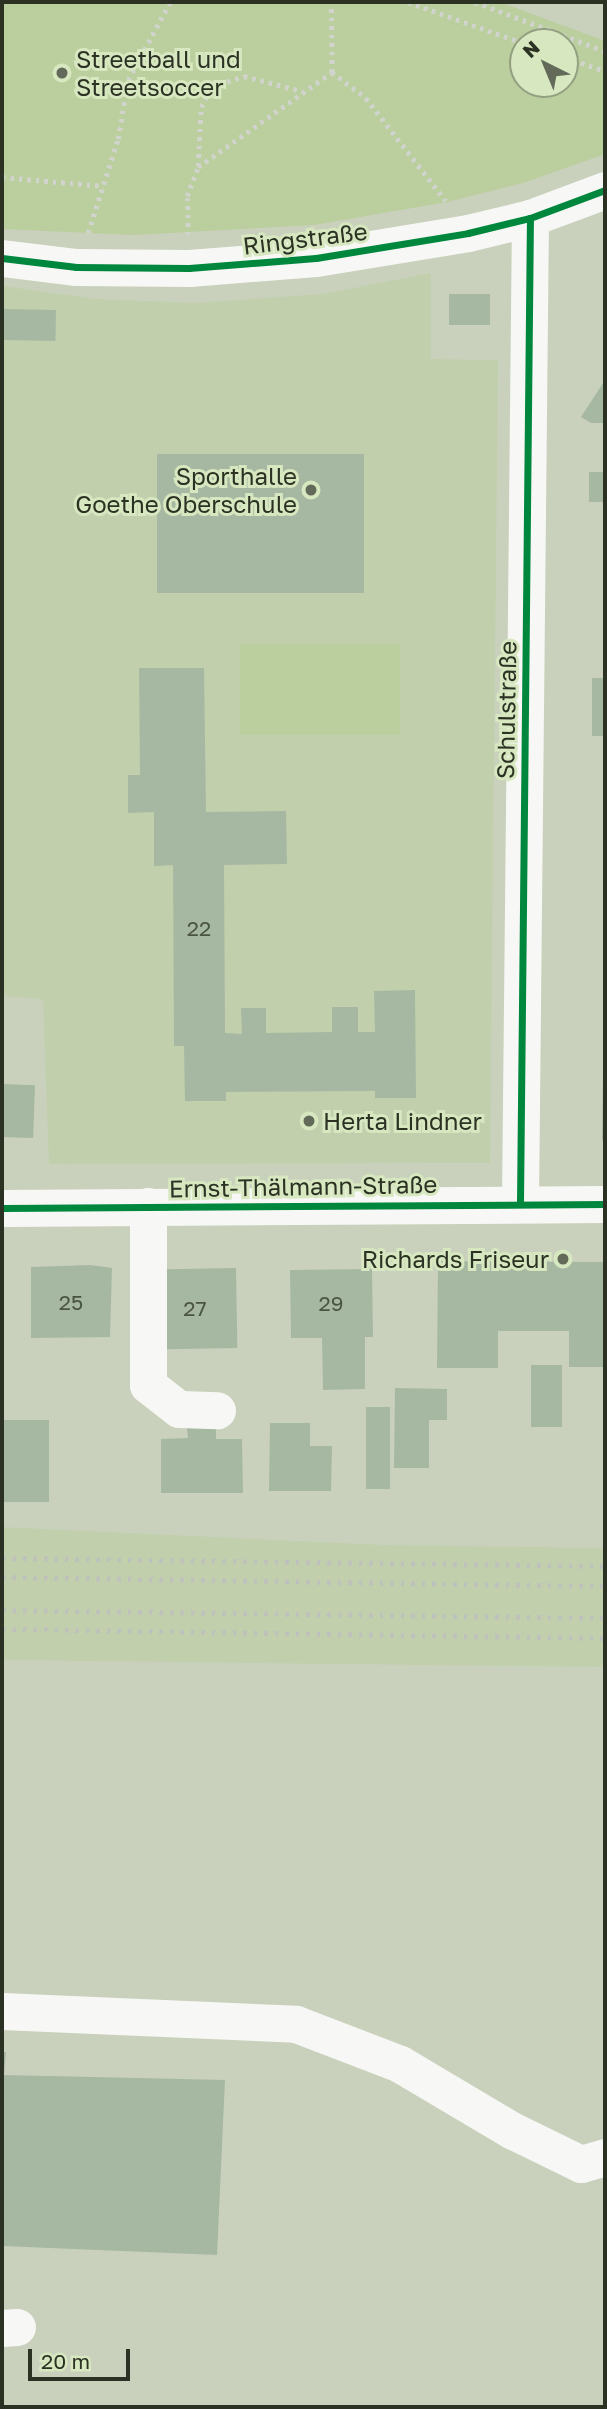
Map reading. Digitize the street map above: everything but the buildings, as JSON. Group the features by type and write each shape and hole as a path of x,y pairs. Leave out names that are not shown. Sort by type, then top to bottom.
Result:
{"street":[{"name":"Ringstraße","path":"2,258 76,267 189,268 316,258 468,233 530,218 605,190"},
{"name":"Schulstraße","path":"520,1203 530,218"},
{"name":"Ernst-Thälmann-Straße","path":"2,1208 605,1204"},
{"path":"148,1206 148,1385 178,1409 217,1410"},
{"path":"2,2011 296,2024 401,2064 511,2130 581,2164 605,2157"}],"path":[{"path":"76,267 104,186 128,80 170,2"},
{"path":"331,2 332,72"},
{"path":"408,2 509,38"},
{"path":"475,2 605,51"},
{"path":"579,62 605,71"},
{"path":"198,167 332,72"},
{"path":"332,72 366,98 422,166 468,233"},
{"path":"189,268 187,195 198,167 201,107 211,86 244,76 302,91"},
{"path":"2,177 104,186"}],"shaded area":[{"path":"2,2 500,2 570,28 509,28 509,98 579,98 579,31 605,41 605,154 523,183 447,202 314,225 134,235 2,229"},
{"path":"431,273 431,359 498,360 490,1163 49,1164 43,999 2,996 2,286 96,299 195,303 323,294"},
{"path":"240,644 400,644 400,735 240,735"},
{"path":"2,1527 383,1545 605,1548 605,1667 2,1660"}],"railway":[{"path":"2,1558 605,1566"},
{"path":"2,1577 605,1586"},
{"path":"2,1610 605,1618"},
{"path":"2,1629 605,1638"}],"cycle path":[{"path":"2,258 76,267 189,268 316,258 468,233 530,218 605,190"},
{"path":"520,1203 530,218"},
{"path":"2,1208 605,1204"}],"place":[{"name":"Streetball und Streetsoccer","path":"62,73"},
{"name":"Sporthalle Goethe Oberschule","path":"311,490"},
{"name":"Herta Lindner","path":"309,1121"},
{"name":"Richards Friseur","path":"563,1259"}]}
